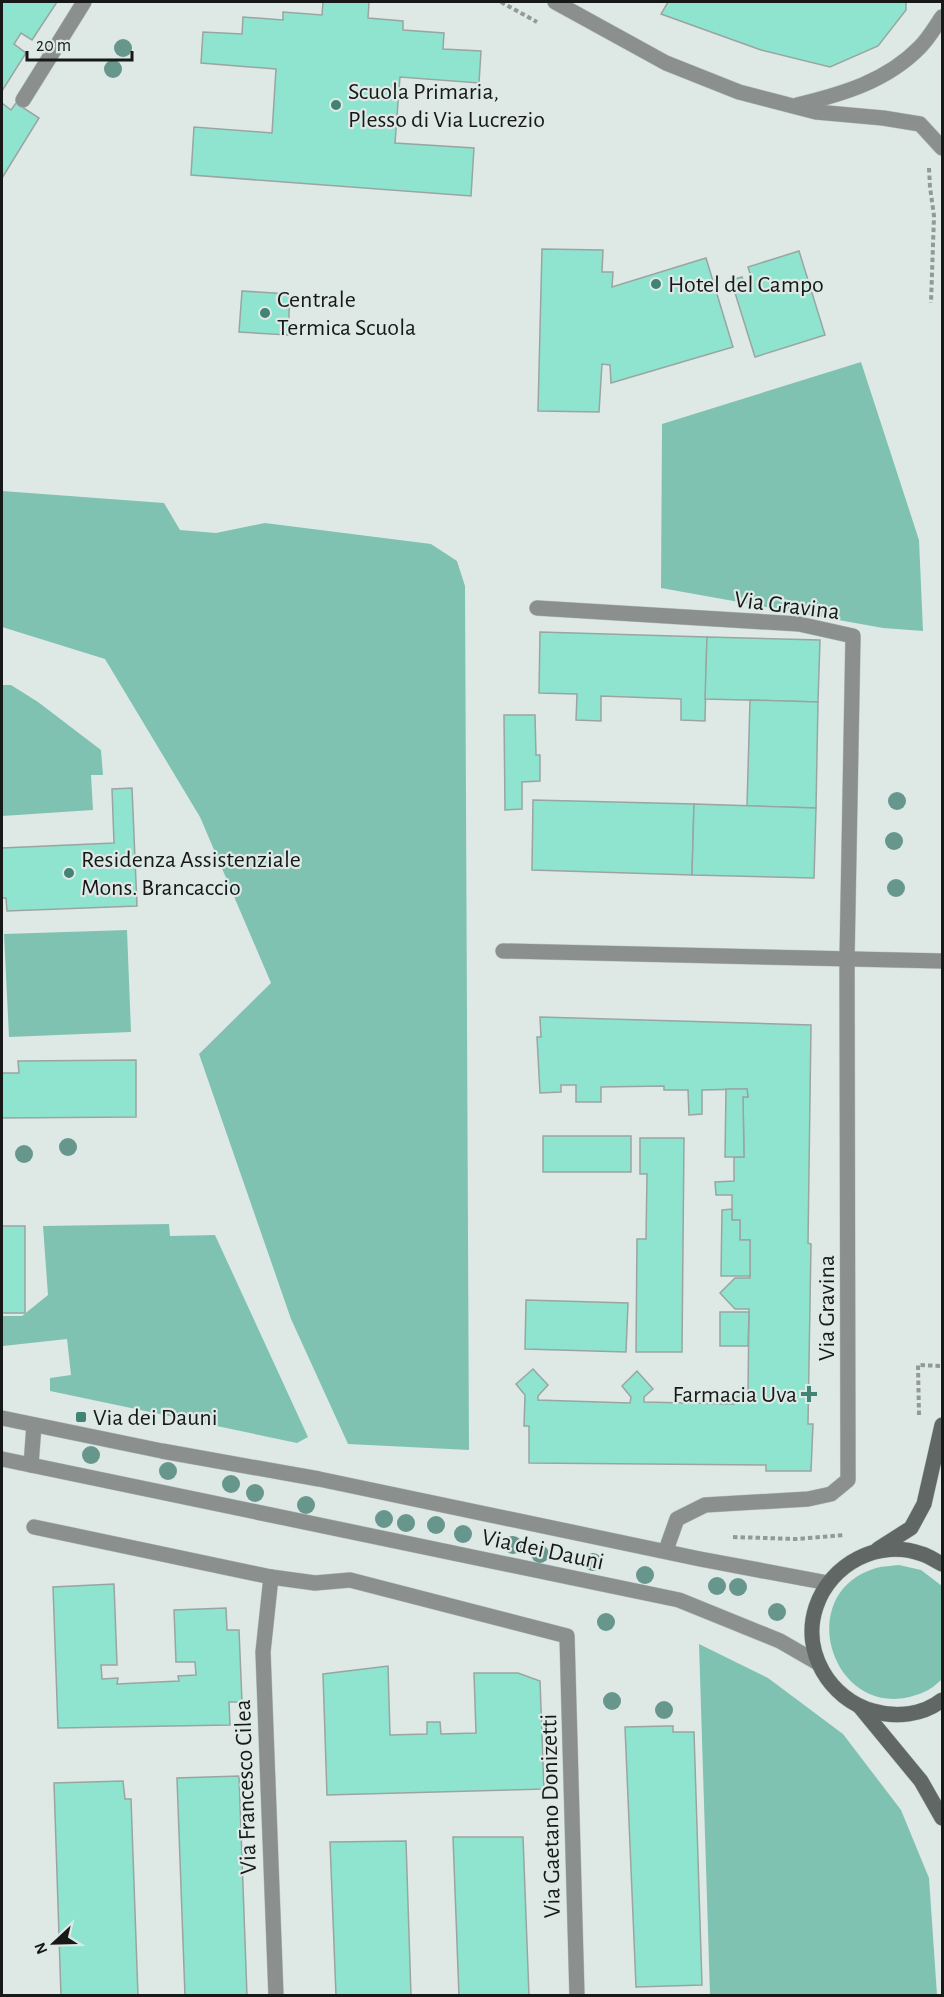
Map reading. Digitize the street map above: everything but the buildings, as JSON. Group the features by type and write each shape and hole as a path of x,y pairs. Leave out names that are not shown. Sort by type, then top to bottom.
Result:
{"main road":[{"path":"942,1425 924,1504 912,1528 872,1552 848,1563 828,1583 815,1608 812,1636 818,1663 828,1682 842,1696 860,1707 885,1715 911,1714 936,1705 942,1700"},
{"path":"872,1552 897,1549 922,1553 942,1564"},
{"path":"860,1707 921,1781 942,1818"}],"street":[{"path":"23,100 84,2"},
{"path":"555,2 666,63 739,92 816,112 920,124 942,147"},
{"path":"794,105 841,95 886,75 920,46 942,17"},
{"name":"Via Gravina","path":"537,608 799,624 853,636 848,959 848,1480 831,1494 808,1499 705,1505 677,1519 666,1550"},
{"path":"503,951 942,962"},
{"name":"Via dei Dauni","path":"2,1418 162,1451 319,1479 666,1550 700,1559 828,1583"},
{"path":"31,1465 34,1425"},
{"name":"Via dei Dauni","path":"2,1459 679,1600 780,1641 818,1663"},
{"path":"34,1527 271,1577"},
{"name":"Via Gaetano Donizetti","path":"271,1577 315,1583 350,1580 567,1636 577,1995"},
{"name":"Via Francesco Cilea","path":"271,1577 263,1652 276,1995"}],"path":[{"path":"919,1423 918,1365 942,1366"},
{"path":"726,1537 796,1539 850,1535"}],"green space":[{"path":"861,362 919,540 923,631 883,628 661,588 662,424"},
{"path":"2,491 164,503 180,530 216,533 265,523 431,544 457,561 465,586 469,1450 348,1444 291,1319 199,1054 271,983 200,817 105,659 2,627"},
{"path":"2,685 11,685 38,702 101,750 103,775 91,775 93,810 2,816"},
{"path":"127,930 131,1032 9,1037 4,934"},
{"path":"169,1224 170,1236 215,1235 308,1437 297,1443 50,1391 50,1378 71,1375 67,1339 3,1346 2,1316 22,1316 48,1295 43,1226"},
{"path":"899,1565 921,1570 942,1586 942,1679 926,1691 893,1699 867,1693 847,1677 834,1654 829,1629 834,1604 849,1582 876,1568"},
{"path":"699,1644 768,1678 843,1734 901,1810 929,1878 937,1995 710,1995"}],"place":[{"name":"Scuola Primaria, Plesso di Via Lucrezio","path":"336,105"},
{"name":"Hotel del Campo","path":"656,284"},
{"name":"Centrale Termica Scuola","path":"265,313"},
{"name":"Residenza Assistenziale Mons. Brancaccio","path":"69,873"},
{"name":"Farmacia Uva","path":"809,1394"},
{"name":"Via dei Dauni","path":"81,1417"}]}
